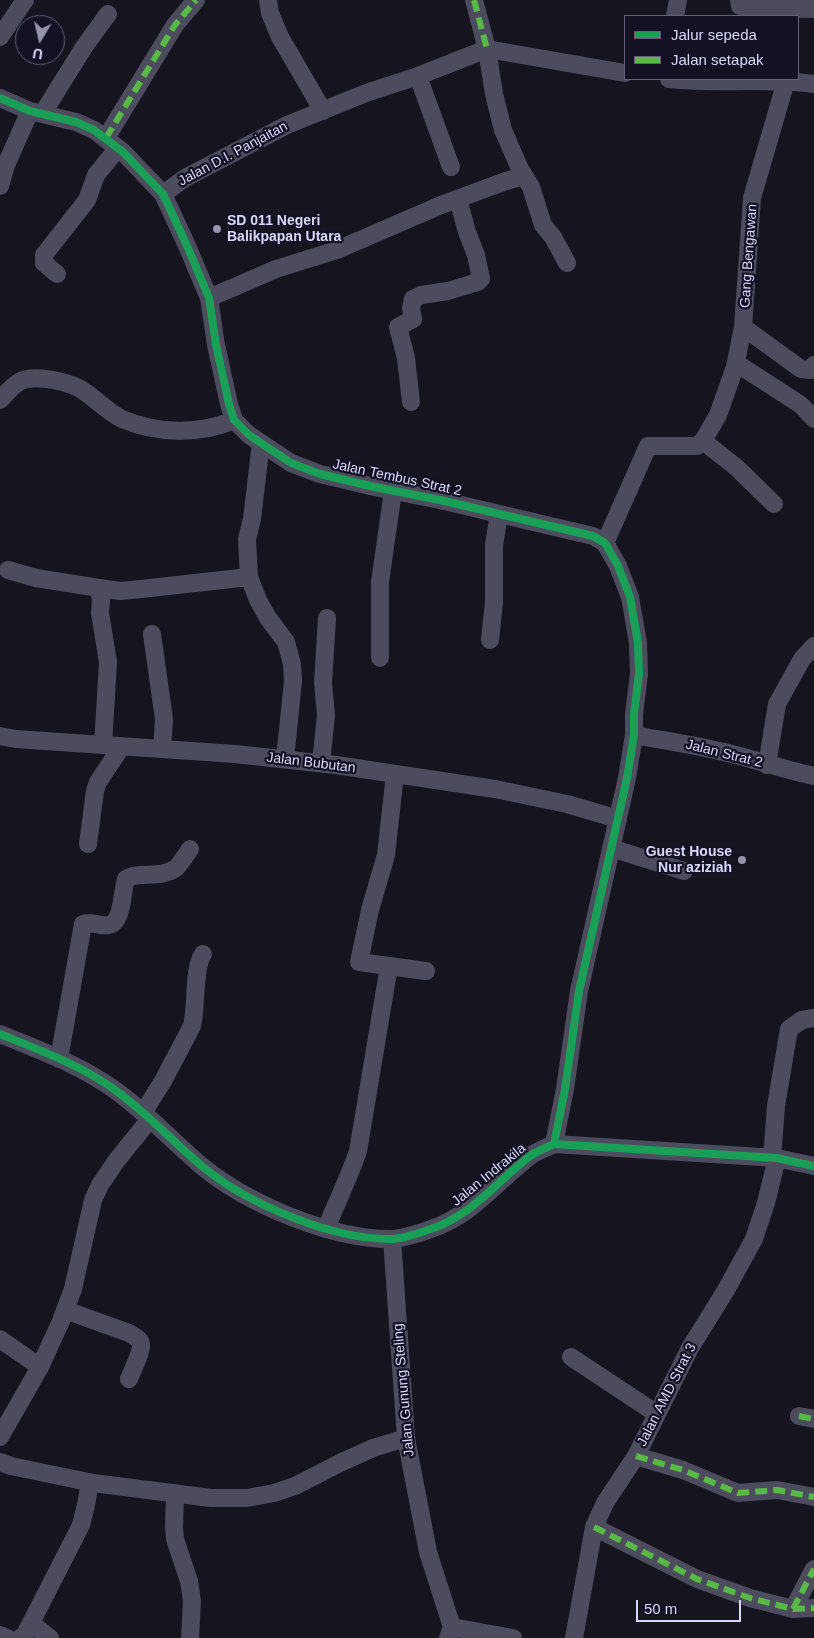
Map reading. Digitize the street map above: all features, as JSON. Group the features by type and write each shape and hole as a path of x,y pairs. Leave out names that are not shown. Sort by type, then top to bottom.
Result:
{"street":[{"path":"0,37 25,0"},
{"path":"57,274 44,263 44,255 86,200 112,143 174,24 196,0"},
{"path":"268,0 270,13 280,37 323,111"},
{"path":"474,0 503,130 531,187 543,225 553,237 567,263"},
{"path":"675,15 678,0"},
{"path":"739,0 740,6 746,8 814,10"},
{"path":"0,186 6,165 37,112 108,14"},
{"path":"486,49 624,73"},
{"name":"Jalan D.I. Panjaitan","path":"0,98 37,112 76,122 94,130 132,161 162,194 185,178 265,135 366,94 486,49"},
{"path":"418,76 451,167"},
{"path":"680,80 786,81 814,84"},
{"name":"Gang Bengawan","path":"707,435 718,415 736,363 743,327 752,198 786,81"},
{"path":"209,298 276,269 337,250 458,199 524,176"},
{"path":"0,400 19,382 30,378 38,378 63,382 84,391 111,413 143,426 168,431 188,430 211,428 234,420 216,345 209,298 162,194"},
{"path":"411,402 406,358 398,327 414,319 411,308 413,299 421,295 454,290 478,282 481,279 476,255 467,232 458,199"},
{"path":"743,327 801,369 810,370 814,364"},
{"path":"736,363 810,408"},
{"name":"Jalan Tembus Strat 2","path":"234,420 249,435 292,463 320,474 593,536 605,543"},
{"path":"554,1144 579,990 612,848 634,735 634,714 639,674 638,643 630,597 621,572 605,543 648,446 697,446 707,435 774,504"},
{"path":"261,443 252,519 247,539 249,577 258,600 268,618 286,642 292,664 293,681 286,759"},
{"path":"380,658 380,582 393,491"},
{"path":"490,640 494,602 494,545 499,514"},
{"path":"8,570 36,578 120,591 249,577"},
{"path":"99,588 101,600 100,613 108,662 103,745"},
{"path":"321,763 326,720 323,683 327,618"},
{"path":"152,634 164,719 162,749"},
{"path":"767,765 777,704 802,660 814,646"},
{"name":"Jalan Strat 2","path":"634,735 703,748 814,776"},
{"name":"Jalan Bubutan","path":"0,737 235,754 321,763 495,789 567,804 618,820"},
{"path":"88,844 95,791 98,782 122,746"},
{"path":"395,774 386,855 370,910 359,962 426,971"},
{"path":"612,848 684,871"},
{"path":"60,1059 82,924 88,922 108,926 112,924 120,910 123,886 126,879 133,875 161,875 177,867 190,849"},
{"path":"0,1437 40,1367 65,1310 73,1289 92,1200 100,1185 147,1116 192,1026 198,965 203,954"},
{"path":"326,1229 358,1151 389,966"},
{"name":"Jalan AMD Strat 3","path":"574,1638 594,1528 605,1503 636,1456 690,1348 726,1290 754,1239 766,1203 774,1158 776,1106 788,1032 793,1025 802,1020 814,1018"},
{"name":"Jalan Indrakila","path":"0,1034 60,1059 90,1074 115,1090 147,1116 203,1168 229,1185 294,1218 326,1229 359,1236 392,1239 431,1229 450,1221 470,1209 532,1154 554,1144 774,1158 814,1166"},
{"name":"Jalan Gunung Steling","path":"392,1239 406,1438 428,1552 450,1632 513,1638"},
{"path":"65,1310 129,1333 137,1338 141,1344 140,1351 129,1379"},
{"path":"0,1339 40,1367"},
{"path":"571,1357 657,1414"},
{"path":"0,1462 11,1466 90,1482 211,1498 247,1498 274,1493 294,1486 373,1448 406,1438"},
{"path":"636,1456 684,1470 738,1493 777,1490 814,1497"},
{"path":"20,1638 24,1636 31,1623 81,1524 90,1482"},
{"path":"175,1494 175,1539 189,1581 192,1601 190,1638"},
{"path":"594,1528 697,1579 750,1598 793,1609 814,1608"},
{"path":"793,1609 814,1569"},
{"path":"31,1623 50,1638"},
{"path":"0,1636 7,1638"}],"marked path":[{"path":"106,138 175,25 196,0"},
{"path":"474,0 487,49"},
{"path":"799,1416 814,1419"},
{"path":"636,1456 683,1470 738,1493 777,1490 814,1497"},
{"path":"594,1527 697,1579 750,1598 793,1609 814,1608"},
{"path":"793,1609 814,1569"}],"cycle path":[{"path":"0,98 30,111 76,122 94,130 123,152 163,194 209,298 216,345 234,420 249,435 291,463 320,474 593,536 605,543 618,566 630,597 638,643 639,674 634,714 634,735 627,778 579,991 565,1089 554,1144"},
{"path":"0,1034 59,1059 102,1081 138,1108 203,1167 243,1194 291,1217 342,1233 390,1239 411,1236 446,1223 484,1197 530,1156 554,1144 777,1158 814,1166"}],"place":[{"name":"SD 011 Negeri Balikpapan Utara","path":"217,229"},
{"name":"Guest House Nur aziziah","path":"742,860"}]}
